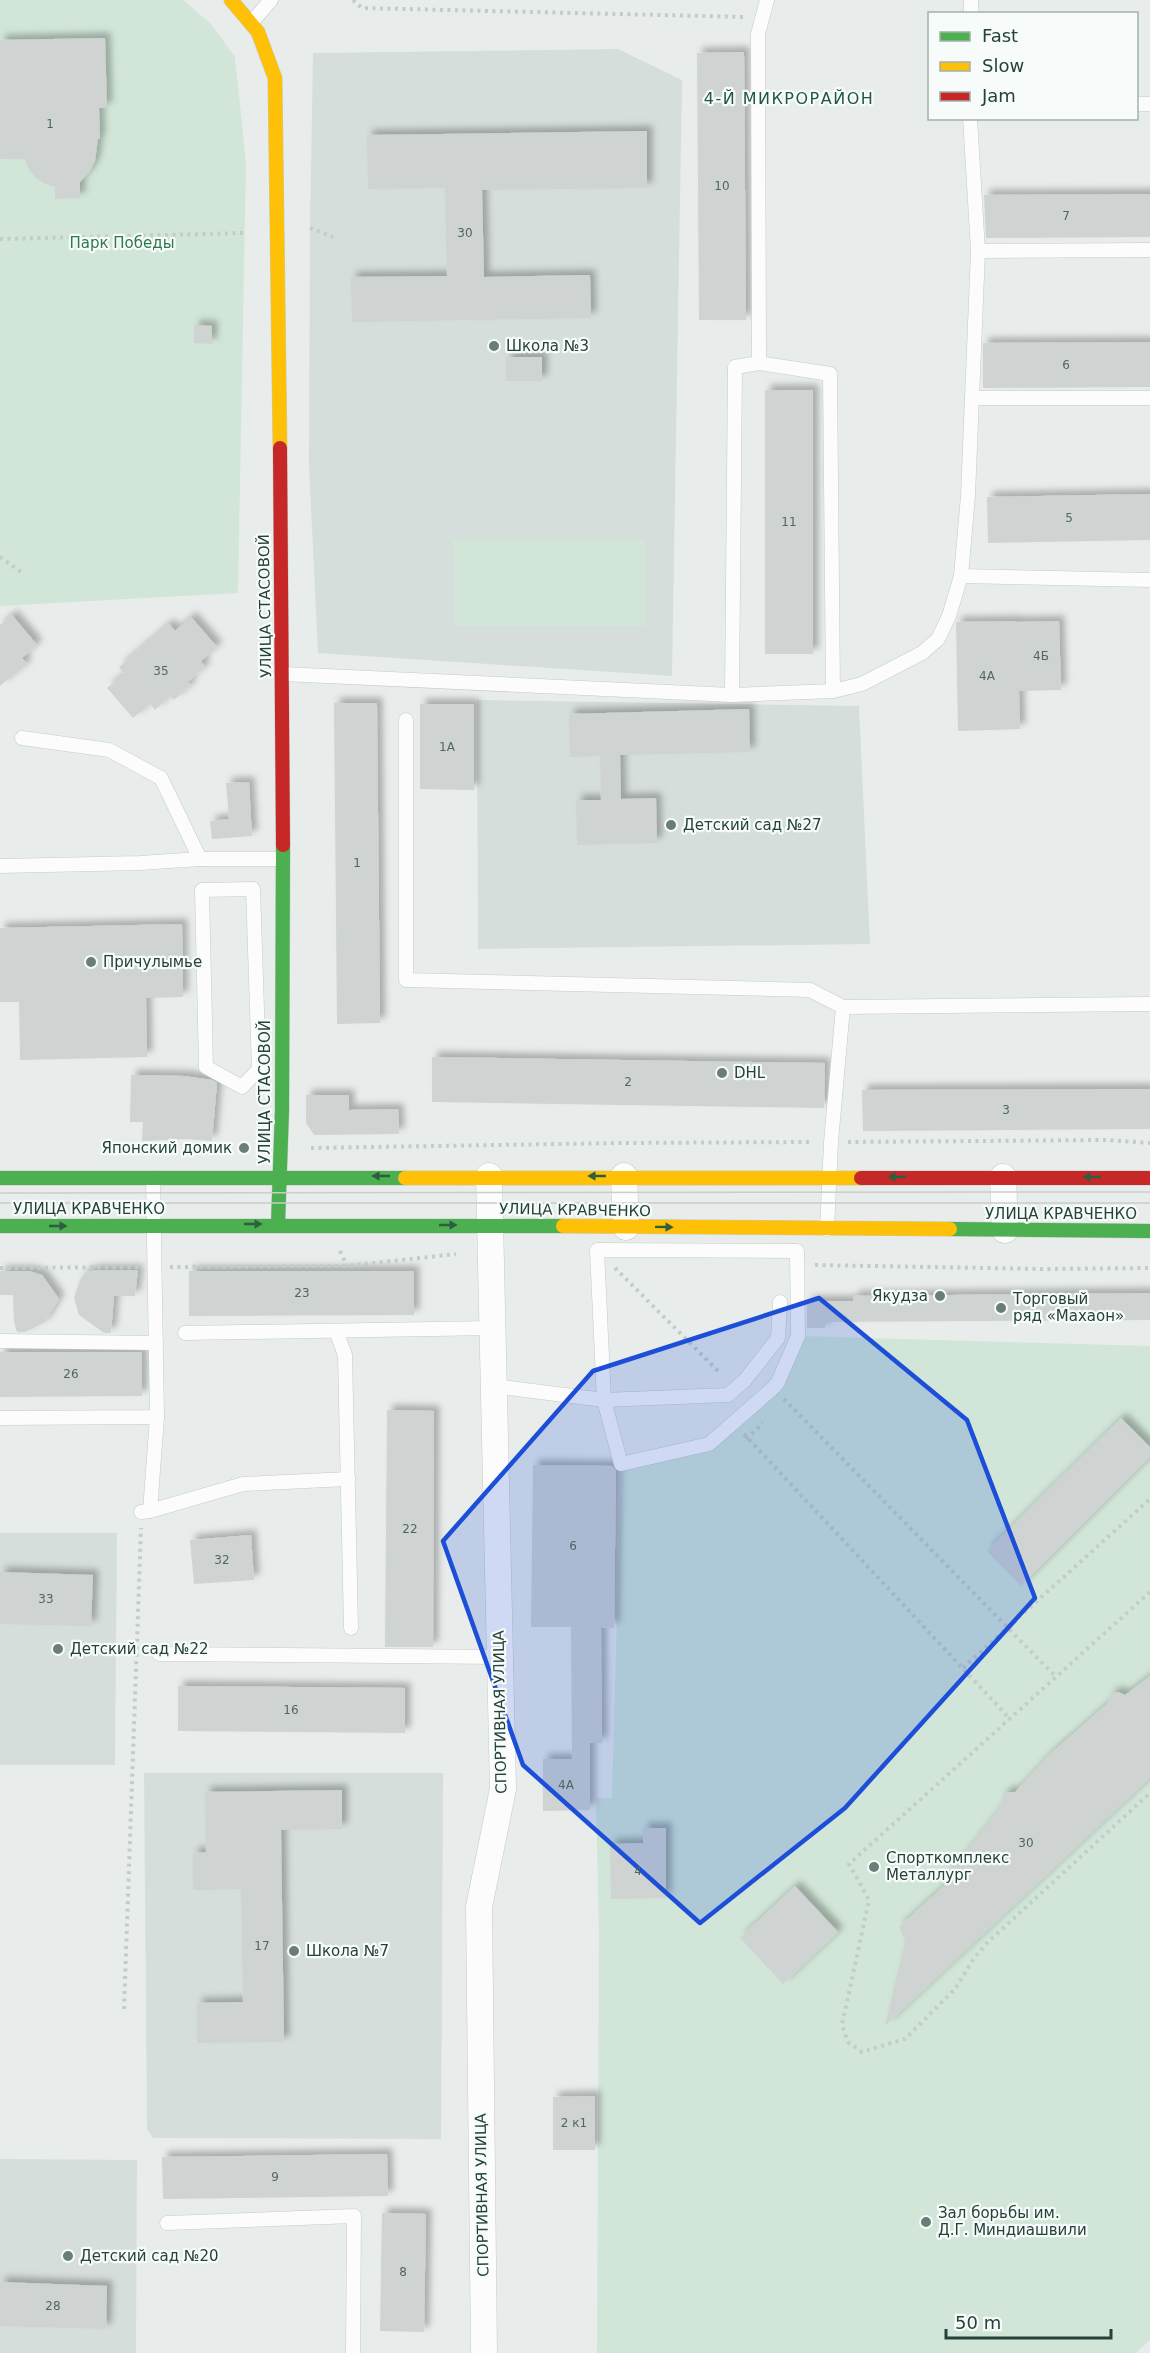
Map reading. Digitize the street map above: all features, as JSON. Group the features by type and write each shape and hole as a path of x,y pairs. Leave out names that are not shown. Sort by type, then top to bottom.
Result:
{"main road":[{"name":"УЛИЦА СТАСОВОЙ","path":"231,0 258,32 275,78 283,674 281,1177 278,1224"},
{"name":"УЛИЦА КРАВЧЕНКО","path":"0,1178 489,1176 1150,1178"},
{"name":"УЛИЦА КРАВЧЕНКО","path":"0,1226 278,1224 1150,1231"}],"street":[{"name":"СПОРТИВНАЯ УЛИЦА","path":"484,2353 479,1907 503,1789 489,1176"},
{"path":"624,1176 626,1227"},
{"path":"1003,1177 1005,1230"}],"lane":[{"path":"251,23 271,0"},
{"path":"759,363 758,34 767,0"},
{"path":"283,674 732,694 833,692 862,684 901,666 922,653 938,639 949,616 961,576 968,496 978,251 970,120"},
{"path":"978,251 1150,250"},
{"path":"732,694 735,367 759,363 830,374 833,692"},
{"path":"972,398 1150,398"},
{"path":"961,576 1150,580"},
{"path":"406,720 406,980 810,990 843,1007 1150,1004"},
{"path":"22,738 109,750 161,778 200,859"},
{"path":"0,866 140,863 200,859 222,861 282,859"},
{"path":"253,889 259,1069 242,1087 206,1067 202,890 253,889"},
{"path":"827,1229 831,1142 843,1007"},
{"path":"153,1177 157,1418 146,1512 243,1484 348,1479"},
{"path":"597,1250 797,1251 798,1336 778,1382 709,1444 621,1464 604,1400 597,1250"},
{"path":"493,1386 604,1400 728,1395 746,1380 778,1338 780,1302"},
{"path":"185,1333 492,1328"},
{"path":"336,1330 345,1355 351,1628"},
{"path":"0,1341 156,1343"},
{"path":"0,1418 157,1418"},
{"path":"159,1654 500,1657"},
{"path":"167,2223 354,2216 353,2353"}],"path":[{"path":"353,0 362,8 762,18"},
{"path":"310,228 333,237"},
{"path":"0,239 245,233"},
{"path":"0,557 21,572"},
{"path":"281,1149 620,1143 1107,1140 1150,1143"},
{"path":"597,1250 720,1373 728,1395"},
{"path":"0,1268 347,1266 490,1251"},
{"path":"797,1265 1042,1269 1150,1268"},
{"path":"720,1373 746,1380"},
{"path":"773,1388 1054,1676"},
{"path":"737,1419 746,1438 1010,1719"},
{"path":"963,1668 1150,1499"},
{"path":"124,2009 146,1512"},
{"path":"1150,1592 1054,1676 1010,1719 849,1864 869,1900 842,2025 848,2042 862,2052 905,2038 955,1989 974,1958 988,1942 1150,1793"}],"highlighted area":[{"path":"819,1298 967,1420 1035,1598 845,1808 700,1923 523,1765 443,1541 593,1371"}],"shaded area":[{"name":"Школа №3","path":"618,49 682,80 672,676 318,653 309,465 313,53"},
{"name":"Детский сад №27","path":"477,700 859,706 870,944 478,949"},
{"name":"Детский сад №22","path":"0,1533 117,1533 115,1765 0,1765"},
{"name":"Школа №7","path":"144,1773 443,1773 441,2139 153,2138 147,2129"},
{"name":"Детский сад №20","path":"0,2159 137,2160 136,2353 0,2353"}],"green space":[{"name":"Парк Победы","path":"0,0 183,0 211,24 235,57 246,163 238,593 0,606"},
{"path":"453,539 645,539 645,626 454,626"},
{"name":"Спорткомплекс Металлург","path":"798,1336 1150,1346 1150,2340 1136,2353 597,2353 599,1935 596,1798 612,1798 621,1464 709,1444 773,1388"}],"building":[{"path":"105,38 107,108 99,108 100,139 98,139 95,161 80,182 80,198 55,199 55,187 35,177 25,159 0,159 0,40"},
{"path":"744,52 746,320 699,320 697,53"},
{"path":"647,131 647,188 482,190 484,277 590,275 591,318 352,322 351,277 447,276 445,188 368,189 367,135"},
{"path":"1150,194 1150,237 986,238 984,195"},
{"path":"194,325 212,326 212,344 194,343"},
{"path":"1150,342 1150,387 983,388 983,343"},
{"path":"506,357 542,357 542,381 506,381"},
{"path":"765,390 813,390 813,654 765,654"},
{"path":"1150,494 1150,540 988,543 987,497"},
{"path":"12,615 37,645 22,658 27,664 0,686 0,625"},
{"path":"191,617 217,647 201,661 205,667 188,682 191,685 174,700 170,696 155,710 150,704 133,718 107,688 124,674 119,667 169,624 175,631"},
{"path":"1059,621 1061,690 1019,691 1020,729 958,731 956,622"},
{"path":"334,703 377,703 380,1023 337,1024"},
{"path":"420,704 474,704 474,790 420,789"},
{"path":"749,709 750,752 620,755 621,799 656,798 657,843 577,845 576,800 601,800 600,756 570,757 569,714"},
{"path":"249,782 252,836 212,839 210,821 229,819 226,783"},
{"name":"Причулымье","path":"182,924 183,997 146,998 147,1057 20,1060 19,1002 0,1002 0,928"},
{"path":"432,1057 825,1063 824,1108 432,1102"},
{"path":"131,1075 184,1076 212,1080 217,1083 212,1141 186,1139 142,1141 143,1122 130,1122"},
{"path":"1150,1089 1150,1129 863,1131 862,1090"},
{"path":"306,1095 349,1095 349,1110 398,1109 399,1134 314,1135 306,1123"},
{"path":"138,1270 135,1296 114,1296 111,1333 104,1333 79,1315 74,1298 80,1280 86,1272"},
{"path":"0,1271 29,1271 42,1275 59,1299 45,1322 25,1332 17,1332 14,1322 13,1295 0,1295"},
{"path":"189,1271 414,1271 414,1315 189,1316"},
{"name":"Торговый ряд «Махаон»","path":"1150,1293 1150,1320 825,1322 825,1328 807,1328 807,1301 853,1301 853,1296"},
{"path":"0,1352 142,1352 142,1396 0,1397"},
{"path":"387,1410 434,1411 433,1647 385,1647"},
{"path":"1121,1418 1150,1447 1150,1457 1021,1586 987,1551"},
{"path":"533,1465 612,1466 616,1471 614,1628 601,1627 602,1743 590,1743 590,1810 543,1811 543,1759 572,1759 571,1627 531,1627"},
{"path":"251,1535 254,1580 194,1584 190,1540"},
{"path":"0,1572 93,1575 91,1626 0,1624"},
{"path":"1150,1676 1150,1778 885,2026 905,1941 899,1927 945,1885 946,1878 999,1809 1002,1797 1007,1792 1015,1792 1049,1755 1107,1704 1111,1694 1118,1692 1125,1695"},
{"path":"178,1686 405,1688 405,1733 178,1731"},
{"path":"342,1790 342,1829 281,1830 284,2042 197,2043 197,2003 243,2002 241,1889 193,1890 193,1853 206,1852 205,1792"},
{"path":"643,1828 666,1828 666,1898 611,1899 610,1844 643,1843"},
{"path":"795,1886 838,1932 783,1984 740,1938"},
{"path":"595,2096 595,2150 553,2150 553,2097"},
{"path":"387,2154 388,2196 163,2199 162,2157"},
{"path":"382,2213 426,2214 424,2332 380,2331"},
{"path":"0,2282 107,2286 106,2329 0,2326"}],"tram line":[{"path":"0,1193 1150,1192"},
{"path":"0,1203 1150,1203"}],"traffic: fast":[{"path":"278,1224 282,1110 283,845"},
{"path":"0,1178 405,1178"},
{"path":"0,1226 563,1226"},
{"path":"950,1229 1150,1231"}],"traffic: slow":[{"path":"231,0 258,32 275,78 280,448"},
{"path":"405,1178 861,1178"},
{"path":"563,1226 950,1229"}],"traffic: jam":[{"path":"280,448 283,845"},
{"path":"861,1178 1150,1178"}],"place":[{"name":"Школа №3","path":"494,346"},
{"name":"Детский сад №27","path":"671,825"},
{"name":"Причулымье","path":"91,962"},
{"name":"DHL","path":"722,1073"},
{"name":"Японский домик","path":"244,1148"},
{"name":"Якудза","path":"940,1296"},
{"name":"Торговый ряд «Махаон»","path":"1001,1308"},
{"name":"Детский сад №22","path":"58,1649"},
{"name":"Спорткомплекс Металлург","path":"874,1867"},
{"name":"Школа №7","path":"294,1951"},
{"name":"Зал борьбы им. Д.Г. Миндиашвили","path":"926,2222"},
{"name":"Детский сад №20","path":"68,2256"}],"district":[{"name":"4-Й МИКРОРАЙОН","path":"789,98"}]}
